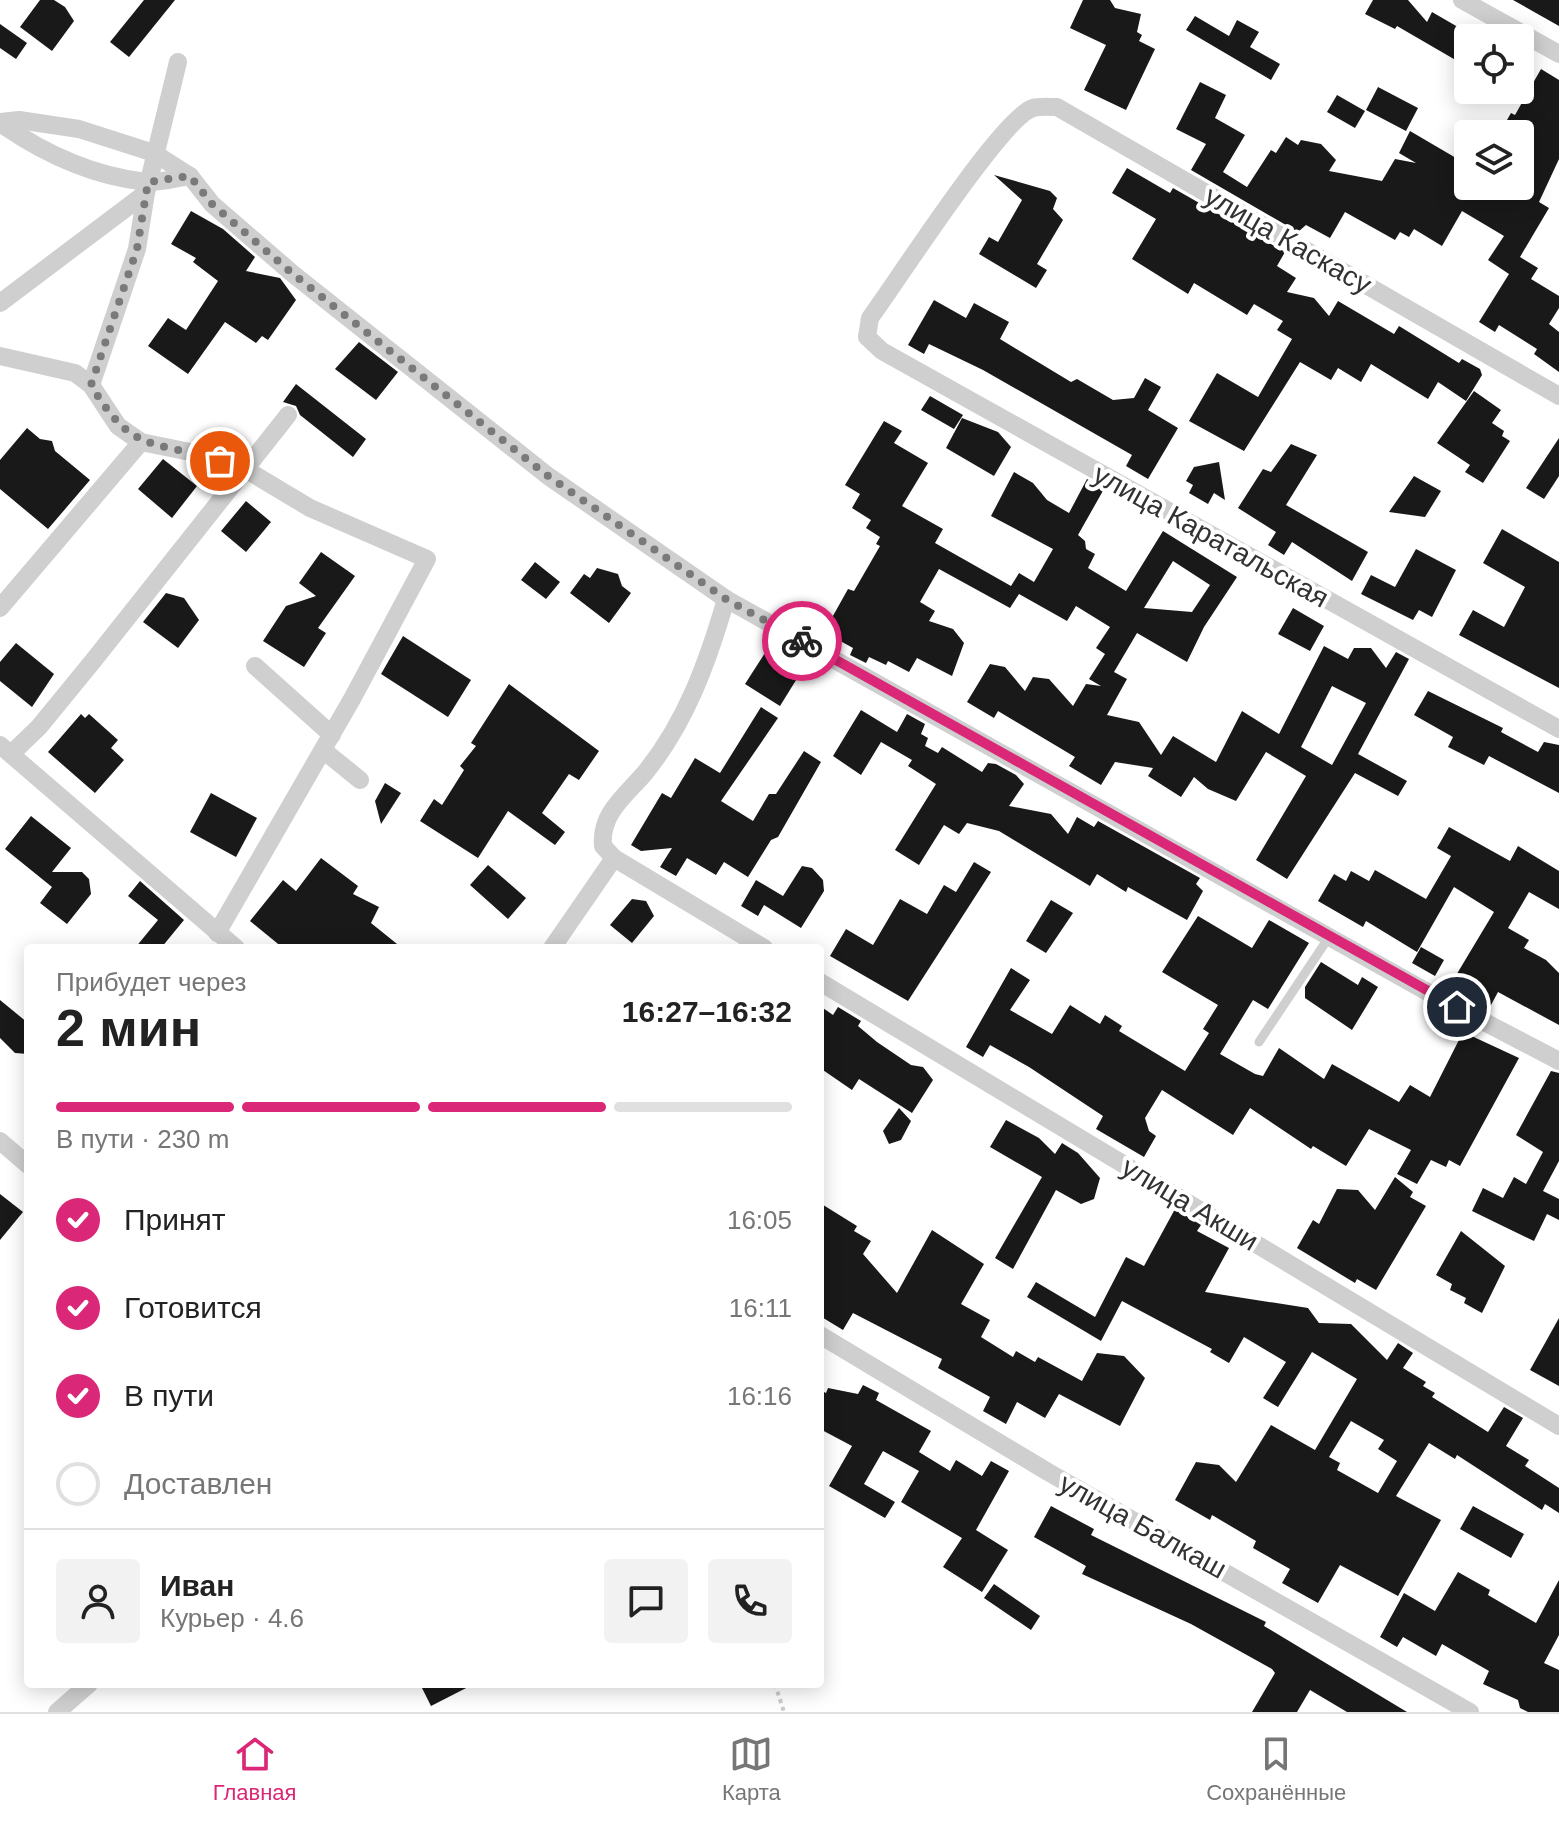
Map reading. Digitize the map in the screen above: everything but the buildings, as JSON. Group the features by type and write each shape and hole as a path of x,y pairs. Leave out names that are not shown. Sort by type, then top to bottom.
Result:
{"street":[{"path":"1462,0 1559,54"},
{"path":"91,385 137,249 154,153 178,62"},
{"name":"улица Каскасу","path":"1015,120 1032,108 1057,107 1559,396"},
{"path":"0,122 19,120 79,129 154,153 190,176 212,204 293,274 548,476 726,599 1329,937 1559,1061"},
{"name":"улица Каратальская","path":"1015,120 978,165 870,318 867,337 909,366 1559,729"},
{"path":"0,122 57,159 147,187"},
{"path":"0,303 147,187 190,176"},
{"path":"1,364 75,373 91,385 118,426 141,442 195,453 245,469 310,508 427,559 328,742 217,933"},
{"path":"231,944 6,749 39,727 288,415"},
{"path":"0,608 141,442"},
{"path":"726,599 699,686 652,764 603,822 603,846 614,858 757,944"},
{"path":"255,666 360,780"},
{"path":"555,944 614,858"},
{"name":"улица Акши","path":"824,984 1559,1426"},
{"path":"0,1141 24,1162"},
{"name":"улица Балкаш","path":"824,1337 1048,1472 1470,1712"},
{"path":"57,1712 84,1688"}],"lane":[{"path":"1259,1042 1329,937"}],"path":[{"path":"776,1688 784,1712"}],"way so far":[{"path":"220,461 141,442 118,426 91,385 137,249 148,182 190,176 212,204 293,274 548,476 726,599 802,641"}],"route":[{"path":"802,641 1457,1007"}]}
